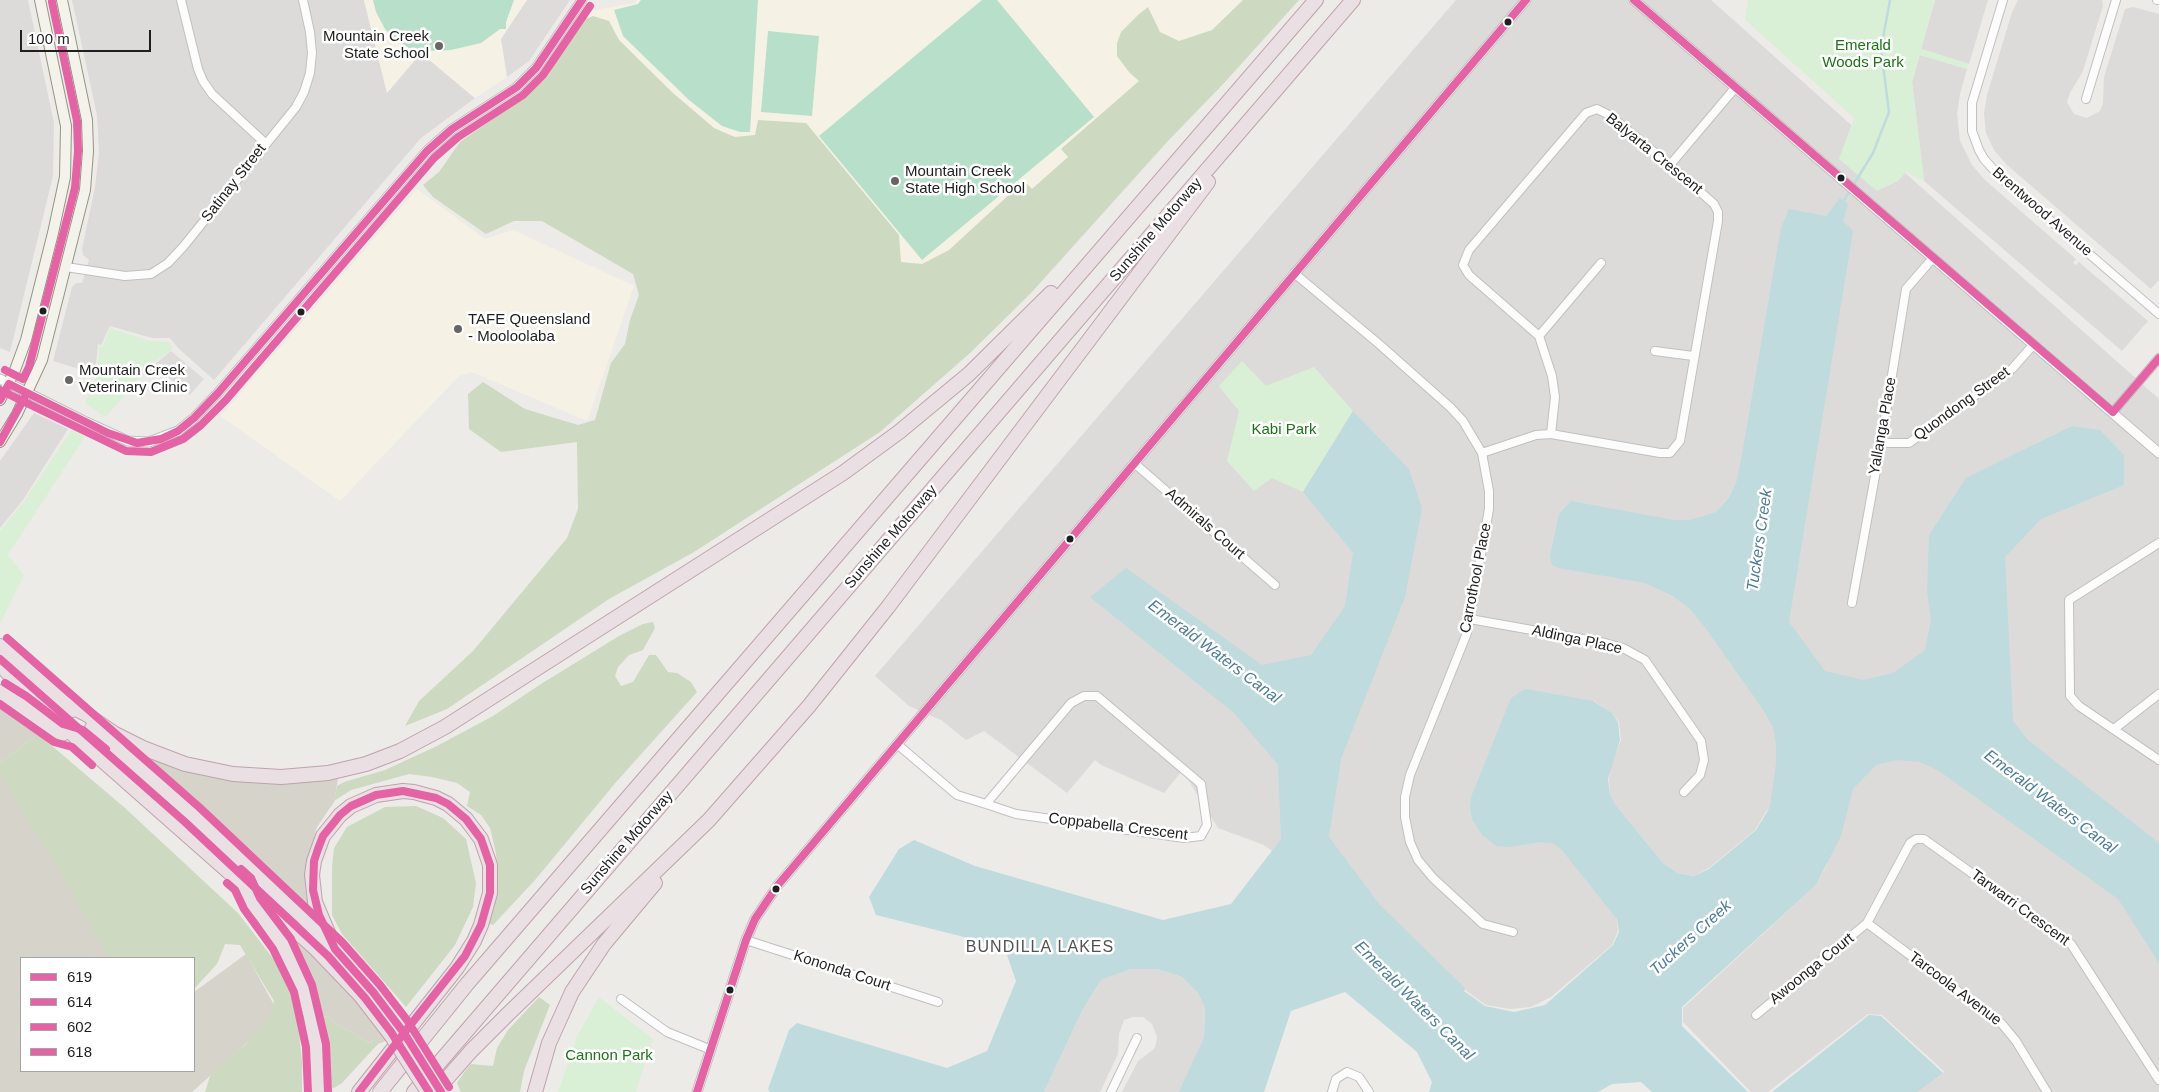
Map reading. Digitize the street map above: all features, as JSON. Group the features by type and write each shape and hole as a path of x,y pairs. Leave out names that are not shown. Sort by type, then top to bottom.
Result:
{"highway":[{"name":"Sunshine Motorway","path":"380,1092 467,984 1316,0"},
{"name":"Sunshine Motorway","path":"414,1092 1353,0"},
{"path":"435,1092 508,1014 666,862 737,789 848,660 1208,182 1211,166"},
{"path":"66,704 86,714 115,734 143,748 185,764 233,774 282,777 321,774 366,764 400,751 445,727 843,473 932,405 997,347 1056,288 1073,280"},
{"path":"0,646 198,820 335,949 373,992 428,1092"},
{"path":"0,664 27,694 243,884 335,968 395,1030 441,1092"},
{"path":"0,692 20,704 59,733 77,738"},
{"path":"335,949 315,902 312,875 314,861 324,836 340,815 351,806 370,797 402,791 436,798 448,804 466,819 481,840 490,865 490,893 481,925 474,941 457,968 359,1092"},
{"path":"535,1092 549,1043 572,992 604,944 659,879 666,862"},
{"path":"243,884 252,903 282,944 303,988 314,1031 318,1063 318,1092"}],"main road":[{"path":"0,400 5,381 21,356 32,322 64,177 66,126 40,0"},
{"path":"0,442 27,393 42,360 84,198 88,151 85,105 62,0"}],"street":[{"path":"181,0 198,70 203,81 212,94 265,143"},
{"name":"Satinay Street","path":"66,267 124,276 151,274 168,264 296,107 304,92 310,73 312,53 303,0"},
{"path":"5,381 128,441 149,442 178,431 194,418 218,393 427,151 452,129 517,87 536,68 582,0"},
{"path":"697,1092 709,1049 746,940 765,902 789,871 1044,572 1526,0"},
{"path":"1634,0 2159,452"},
{"name":"Brentwood Avenue","path":"2003,0 1972,103 1972,131 1979,150 1984,159 2001,178 2159,314"},
{"path":"2086,99 2116,0"},
{"path":"1670,165 1735,88"},
{"name":"Balyarta Crescent","path":"1482,453 1536,435 1551,434 1660,453 1670,453 1680,440 1718,212 1714,204 1670,165 1609,115 1597,109 1586,113 1468,250 1463,265 1469,275 1539,336"},
{"name":"Yallanga Place","path":"1852,603 1906,289 1933,258"},
{"path":"1551,434 1554,397 1552,376 1539,336 1601,263"},
{"name":"Carrothool Place","path":"1294,274 1379,344 1450,407 1463,421 1482,453 1490,491 1489,509 1470,619 1467,633 1410,775 1405,797 1406,823 1410,842 1418,860 1433,878 1484,924 1513,932"},
{"name":"Quondong Street","path":"1881,443 1909,443 2012,369 2033,345"},
{"path":"1655,351 1693,356"},
{"path":"2113,412 2159,358"},
{"name":"Admirals Court","path":"1134,463 1276,585"},
{"path":"2159,543 2069,600 2070,696 2079,706 2159,760"},
{"name":"Aldinga Place","path":"1470,619 1605,643 1623,648 1645,660 1701,741 1704,760 1700,775 1684,792"},
{"path":"2114,729 2159,694"},
{"name":"Coppabella Crescent","path":"897,744 957,795 1016,814 1184,838 1201,836 1207,825 1201,784 1097,696 1084,696 1071,703 986,804"},
{"name":"Tarwarri Crescent","path":"1868,923 1910,843 1916,839 1924,839 2070,944 2159,1080"},
{"name":"Awoonga Court","path":"1756,1015 1868,923"},
{"name":"Tarcoola Avenue","path":"1868,923 2002,1024 2016,1040 2047,1092"},
{"name":"Kononda Court","path":"746,940 938,1002"},
{"path":"621,999 666,1032 709,1049"},
{"path":"1111,1092 1137,1038"},
{"path":"1332,1092 1336,1079 1348,1072 1359,1077 1369,1092"}],"shaded area":[{"path":"0,0 28,0 54,123 53,176 10,352 0,348"},
{"path":"72,0 364,0 387,92 421,53 475,98 421,138 214,380 178,348 170,338 152,338 110,326 101,345 98,344 95,374 53,361 72,287 76,283 82,283 89,260 83,255 82,249 95,187 99,153 97,115"},
{"name":"Mountain Creek State School","path":"364,0 527,0 501,39 507,77 475,98 421,53 387,93"},
{"path":"527,0 570,0 529,61 507,77 501,39"},
{"name":"Mountain Creek State High School","path":"637,0 1258,0 895,320 571,41 590,11 635,3"},
{"path":"1456,0 1711,0 2159,399 2159,1092 1897,1092 1945,1072 1882,1015 1868,1014 1768,1092 1751,1092 1683,1022 1683,1008 1816,885 1828,863 1767,810 1755,830 1709,868 1694,876 1678,873 1664,864 1618,808 1610,795 1609,779 1611,766 1621,740 1619,722 1611,712 1594,701 1618,931 1612,945 1551,997 1531,1007 1510,1009 1486,1005 1264,845 1218,828 1189,781 1181,772 1164,793 1101,765 1095,760 1067,793 984,731 966,740 941,720 909,706 875,676"},
{"path":"1935,0 1988,0 1969,64 1921,49"},
{"path":"2018,0 2102,0 2103,6 2083,71 2067,102 2074,114 2087,118 2100,111 2103,103 2104,77 2125,9 2133,7 2159,14 2159,280 2151,289 2007,165 1994,150 1986,133 1984,114 1987,95 2012,12"},
{"path":"1920,54 1967,69 1957,114 1960,141 1972,165 1985,180 2076,259 2073,263 2076,265 2079,262 2148,321 2122,351 1924,181 1912,82"},
{"name":"TAFE Queensland - Mooloolaba","path":"417,189 485,239 513,230 634,286 587,421 472,372 459,376 340,501 221,416"},
{"path":"171,351 204,379 190,395 154,365"},
{"path":"34,413 68,429 23,500 0,528 0,461"},
{"path":"0,702 38,734 0,763"},
{"path":"135,752 170,763 338,778 334,802 317,827 305,870 306,896 317,915 313,919 239,849 131,755"},
{"path":"0,773 113,957 20,957 20,1072 195,1072 195,991 246,954 279,1014 192,1092 0,1092"},
{"path":"268,914 310,949 391,1039 378,1044 374,1039 370,1043 331,1021 329,1016 317,1018"},
{"path":"1131,969 1157,969 1182,977 1198,993 1205,1008 1204,1037 1180,1092 1122,1092 1138,1061 1154,1049 1156,1044 1157,1037 1152,1024 1143,1017 1133,1017 1124,1020 1119,1034 1118,1054 1100,1092 1044,1092 1082,1011 1101,980"}],"green space":[{"path":"373,0 514,0 506,22 506,29 500,29 481,43 451,50 436,51 409,48 396,40 385,29 376,12"},
{"path":"641,0 758,0 750,132 740,132 722,126 689,100 623,36 614,10 638,4"},
{"path":"982,0 997,0 1094,117 922,260 819,136"},
{"path":"1243,0 1299,0 1031,293 970,353 880,432 694,552 609,599 447,709 405,726 419,701 473,651 567,538 578,509 577,442 501,452 469,429 468,394 483,382 525,409 578,425 595,420 611,363 625,344 630,320 639,295 633,274 542,221 514,221 486,234 433,197 423,185 439,172 460,142 527,95 548,76 578,22 593,16 609,21 619,40 673,93 714,128 735,137 755,135 758,120 806,123 899,235 901,262 922,264 949,250 1024,181 1032,189 1068,157 1061,149 1139,81 1129,72 1117,56 1117,43 1121,32 1138,15 1148,7 1160,32 1179,41 1212,30"},
{"name":"Emerald Woods Park","path":"1748,0 1935,0 1921,49 1969,64 1967,69 1919,55 1912,82 1924,181 1906,172 1898,181 1877,191 1839,159 1854,118 1745,20"},
{"path":"768,31 819,36 812,116 761,112"},
{"path":"110,328 150,341 170,342 173,349 150,365 106,417 85,403 97,375 99,346 102,347"},
{"name":"Kabi Park","path":"1242,361 1266,386 1314,367 1353,411 1303,492 1272,478 1254,491 1227,461 1239,411 1219,386"},
{"path":"72,429 85,437 8,555 24,575 0,624 0,531 24,501"},
{"path":"653,622 655,628 643,650 629,655 618,667 615,676 621,686 633,682 649,655 656,655 668,672 677,673 691,682 697,692 617,781 535,880 493,925 489,924 495,903 498,879 496,853 490,828 481,815 467,806 470,792 457,783 409,774 351,790 334,801 337,786 344,782 385,770 437,746 493,716 619,636 643,624"},
{"path":"38,734 125,808 238,913 275,961 296,1004 302,1062 302,1092 205,1092 211,1073 246,1044 271,1017 274,1001 240,945 225,944 217,964 195,988 195,957 107,957 76,898 0,774 0,763"},
{"path":"416,806 443,818 466,839 476,883 473,907 455,945 406,1007 342,934 332,915 332,867 334,848 347,827 385,807"},
{"path":"539,997 550,1005 524,1071 520,1092 461,1092 457,1083 465,1071 471,1064 493,1066 497,1048 508,1030"},
{"name":"Cannon Park","path":"599,997 653,1039 636,1092 558,1092 577,1036"},
{"path":"329,1016 331,1021 370,1043 374,1039 378,1044 342,1083 334,1088 329,1087 323,1017"}],"water":[{"name":"Emerald Waters Canal","path":"1840,198 1848,204 1843,221 1853,231 1789,622 1825,671 1863,680 1893,673 1925,650 1931,620 1927,592 1929,535 1966,478 2072,426 2100,430 2124,455 2124,485 2041,519 2005,557 2013,721 2028,740 2159,843 2159,963 2118,899 1939,771 1920,762 1897,760 1876,765 1853,789 1841,836 1816,885 1682,1007 1682,1026 1748,1092 1652,1092 1641,1082 1612,1084 1598,1092 1429,1092 1432,1082 1417,1052 1345,992 1291,1011 1264,1092 1179,1092 1204,1037 1205,1008 1198,993 1182,977 1157,969 1131,969 1101,980 1082,1011 1044,1092 770,1092 768,1089 789,1030 797,1023 947,1068 987,1051 1016,981 1006,952 980,941 876,915 869,897 899,849 914,840 975,866 1163,920 1231,904 1281,839 1278,765 1234,713 1090,597 1126,568 1262,665 1311,655 1345,606 1353,553 1303,492 1353,411 1409,469 1422,508 1405,597 1341,759 1329,837 1380,905 1465,988 1464,991 1485,1006 1514,1012 1545,1005 1613,945 1619,932 1617,919 1561,849 1552,843 1540,842 1509,847 1496,846 1482,835 1472,819 1471,797 1511,698 1525,689 1593,701 1611,712 1618,722 1620,740 1608,779 1610,795 1618,808 1664,864 1678,873 1694,876 1709,869 1756,830 1770,807 1776,763 1773,727 1764,711 1704,626 1690,609 1673,596 1645,583 1559,568 1552,565 1550,556 1559,514 1571,501 1674,520 1690,520 1716,512 1729,498 1736,483 1740,466 1781,228 1789,209 1826,216"},
{"path":"1869,1015 1881,1016 1943,1073 1917,1092 1772,1092"}],"waterway":[{"name":"Tuckers Creek","path":"1843,202 1873,153 1889,112 1881,49 1890,0"}],"transit line":[{"name":"618","path":"0,400 9,384 108,433 137,443 161,439 178,431 194,418 218,393 427,151 452,129 517,87 536,68 582,0"},
{"name":"619","path":"697,1092 746,940 755,919 778,885 1526,0"},
{"name":"619","path":"1634,0 2113,412"},
{"name":"602","path":"5,370 23,379 29,367 75,188 78,151 77,121 52,2"},
{"name":"614","path":"0,390 126,451 151,452 183,439 201,425 226,400 434,158 458,137 523,95 543,75 590,6"},
{"name":"619","path":"2113,412 2159,358"},
{"name":"618","path":"0,442 27,393"},
{"name":"602","path":"7,638 199,807 342,942 380,985 407,1020 449,1087"},
{"name":"614","path":"0,659 185,822 328,956 365,998 391,1032 429,1092"},
{"name":"602","path":"5,683 26,696 63,724 83,730 106,749"},
{"name":"614","path":"0,704 54,742 72,747 92,765"},
{"name":"619","path":"403,791 436,798 448,804 466,819 481,839 490,865 490,893 481,925 465,956 404,1033 373,992 335,949 319,915 313,890 314,861 318,849 323,836 340,815 351,806 376,795 403,791"},
{"name":"602","path":"241,869 251,878 260,898 291,939 312,985 326,1044 328,1092"},
{"name":"614","path":"227,883 235,890 244,909 273,949 294,992 306,1047 308,1092"},
{"name":"619","path":"359,1092 404,1033"},
{"name":"619","path":"404,1033 441,1092"}],"place":[{"name":"Mountain Creek State School","path":"439,46"},
{"name":"Mountain Creek State High School","path":"895,181"},
{"name":"TAFE Queensland - Mooloolaba","path":"458,329"},
{"name":"Mountain Creek Veterinary Clinic","path":"69,380"}],"district":[{"name":"BUNDILLA LAKES","path":"1040,948"}]}
